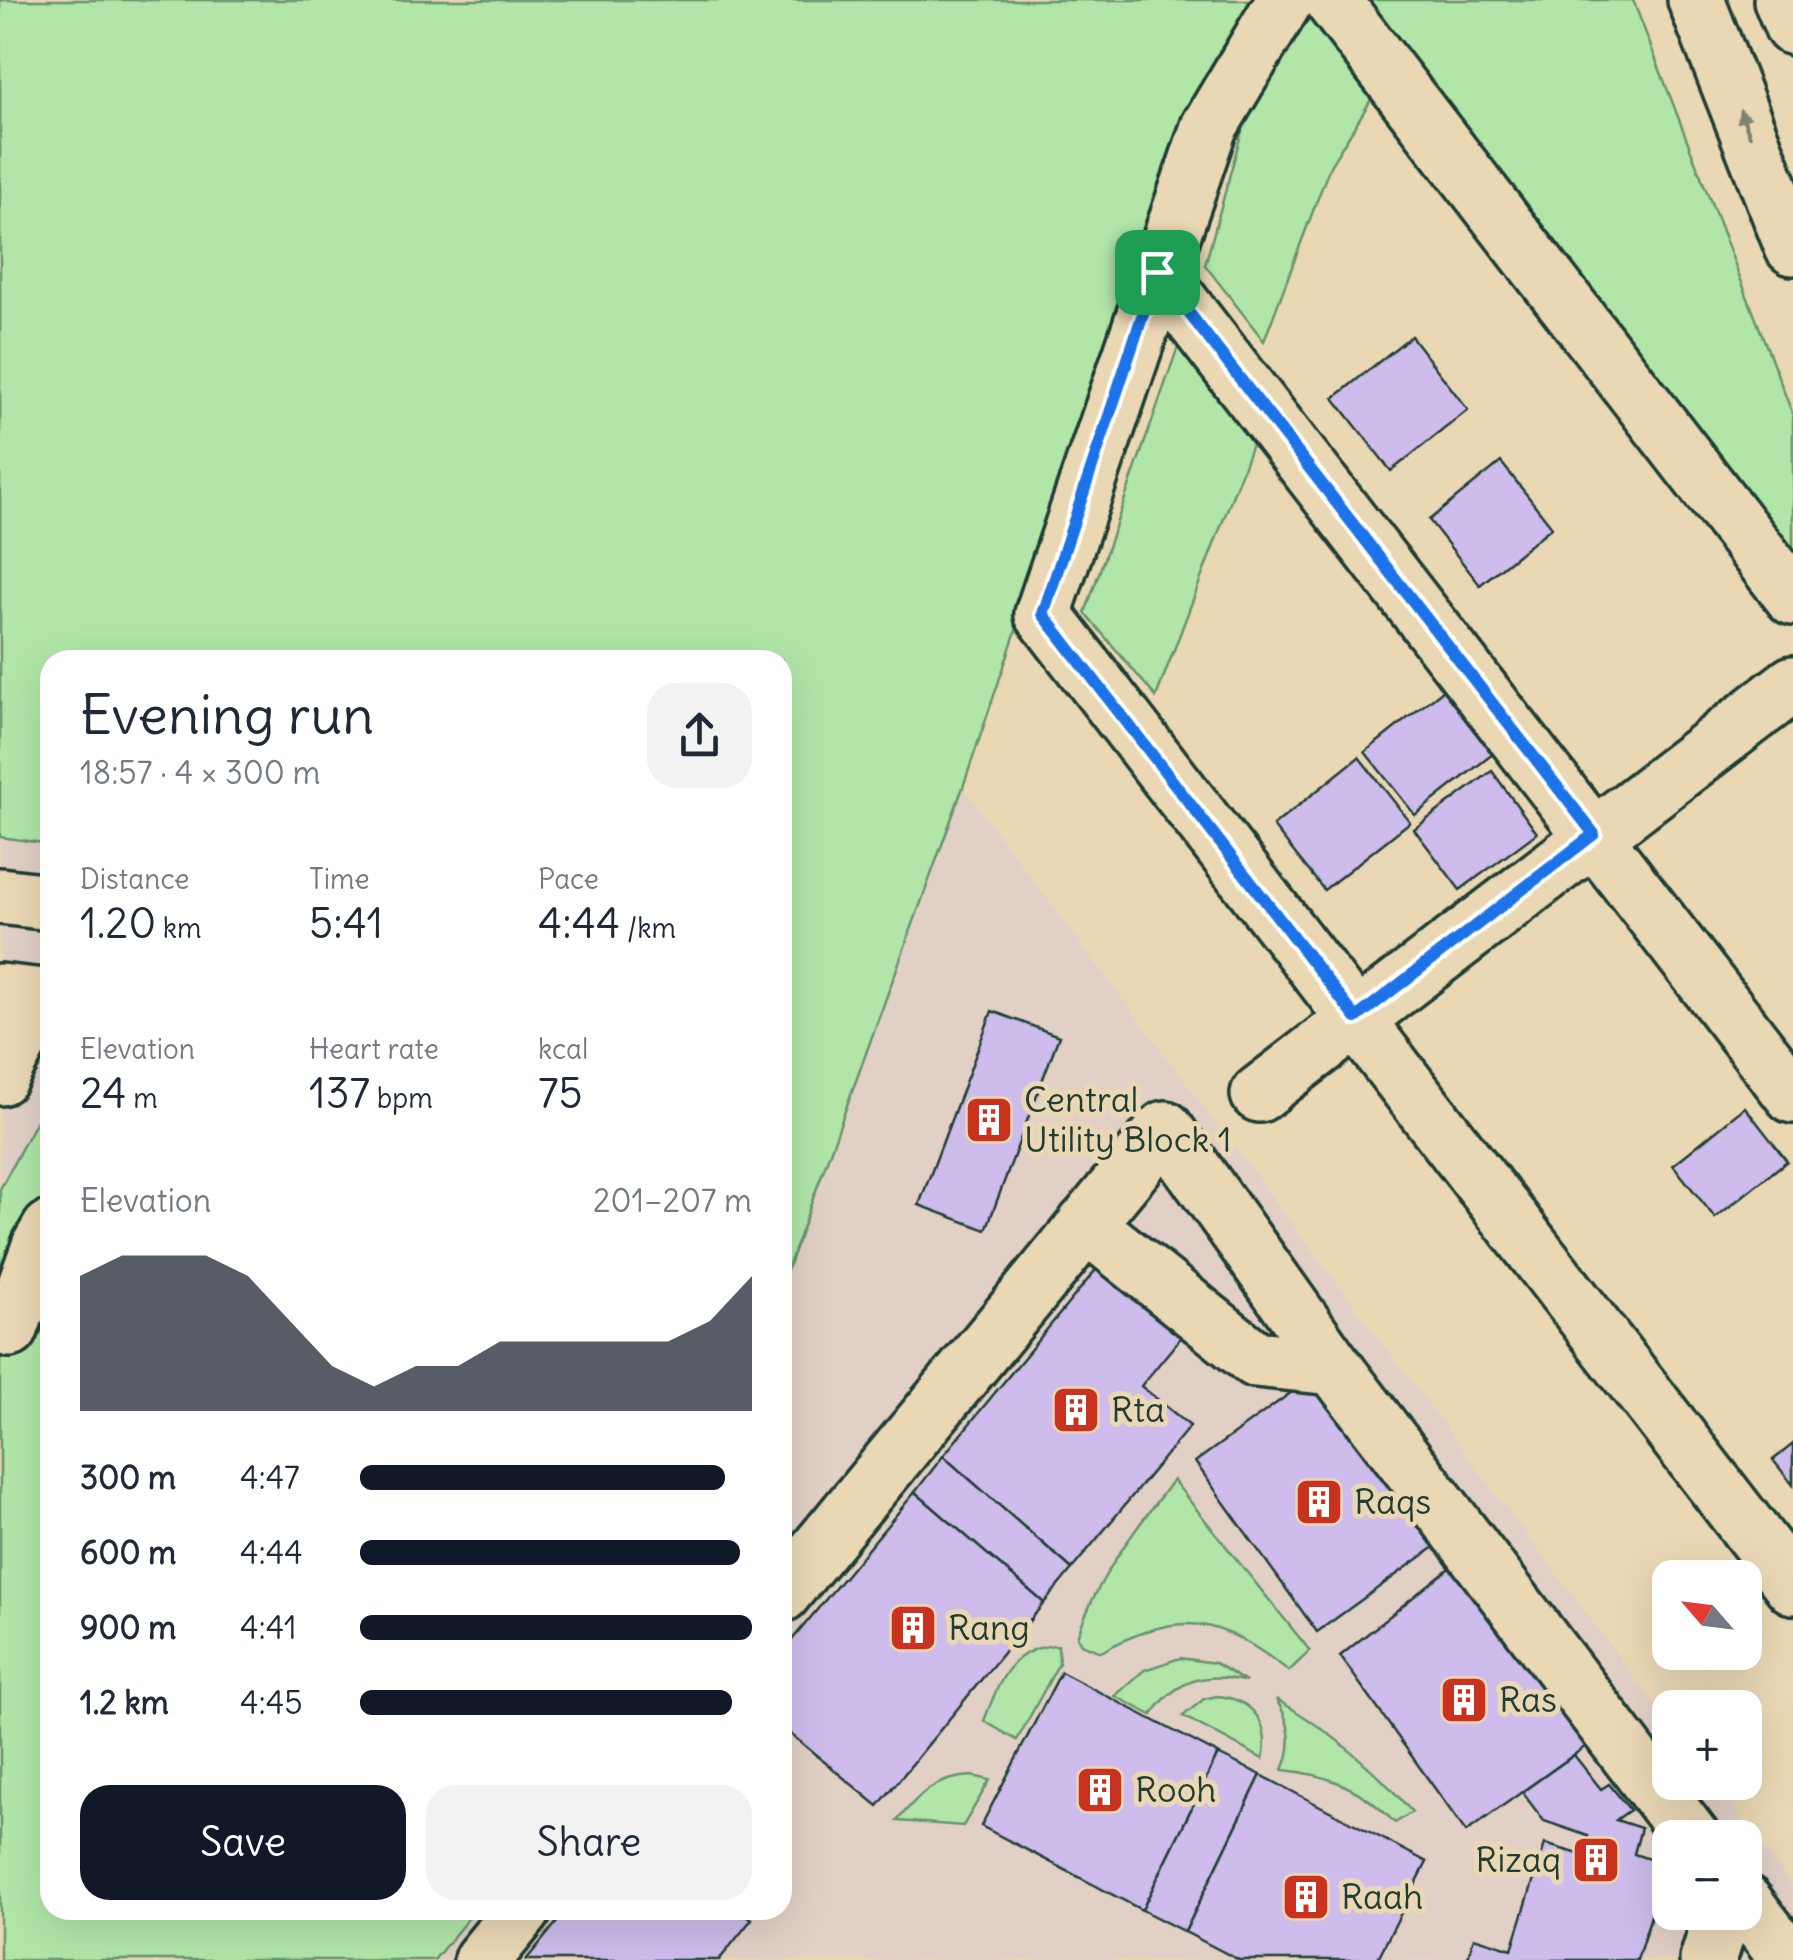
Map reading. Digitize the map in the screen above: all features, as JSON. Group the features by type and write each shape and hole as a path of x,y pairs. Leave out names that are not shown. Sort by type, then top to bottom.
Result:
{"street":[{"path":"1285,0 1209,127 1043,614 1793,1586"},
{"path":"1332,0 1793,597"},
{"path":"1696,0 1793,246"},
{"path":"1782,0 1793,27"},
{"path":"1157,272 1793,1095"},
{"path":"1259,1094 1793,684"},
{"path":"0,896 40,901"},
{"path":"0,992 40,997"},
{"path":"0,1076 40,1004"},
{"path":"792,1582 1165,1128 1334,1366 1678,1820"},
{"path":"1086,1224 1256,1359 1334,1366"},
{"path":"10,1329 40,1246"},
{"path":"482,1960 515,1920"},
{"path":"1762,1925 1789,1960"},
{"path":"1708,1960 1717,1930"}],"shaded area":[{"path":"963,787 1652,1700 1652,1800 1727,1800 1742,1820 1652,1820 1652,1930 1762,1930 1762,1846 1793,1887 1793,1960 434,1960 467,1920 792,1920 792,1256"},
{"path":"0,837 40,843 40,1113 0,1189"}],"green space":[{"path":"0,0 1256,0 1197,97 963,787 792,1256 792,650 40,650 40,843 0,837"},
{"path":"1369,0 1633,0 1793,415 1793,557"},
{"path":"1312,9 1374,95 1330,166 1264,341 1205,265 1243,127"},
{"path":"1180,341 1256,434 1156,697 1085,613"},
{"path":"40,1113 40,1920 467,1920 434,1960 0,1960 0,1189"},
{"path":"1173,1480 1310,1651 1289,1671 1241,1639 1199,1625 1155,1629 1101,1652 1081,1644 1077,1637 1107,1574"},
{"path":"1058,1645 1059,1663 1017,1740 984,1721 1001,1680 1017,1660 1028,1652"},
{"path":"1180,1658 1215,1663 1246,1682 1218,1678 1193,1681 1171,1694 1152,1715 1115,1696 1144,1670"},
{"path":"1217,1696 1240,1702 1256,1716 1264,1735 1263,1759 1183,1716 1204,1699"},
{"path":"1276,1699 1349,1750 1412,1812 1395,1823 1344,1785 1283,1770 1289,1734"},
{"path":"972,1776 990,1780 963,1826 897,1821 929,1789 948,1780"}],"building":[{"path":"1411,336 1468,410 1391,471 1334,398"},
{"path":"1501,462 1552,527 1480,585 1429,520"},
{"path":"1448,686 1499,749 1415,815 1365,752"},
{"path":"1359,757 1410,822 1324,890 1273,826"},
{"path":"1492,771 1537,833 1460,890 1414,829"},
{"name":"Central Utility Block 1","path":"992,1011 1059,1036 986,1230 919,1205"},
{"path":"1745,1107 1787,1161 1715,1218 1673,1165"},
{"name":"Rta","path":"1099,1266 1183,1335 1141,1386 1190,1426 1072,1569 943,1456"},
{"name":"Raqs","path":"1321,1371 1443,1541 1317,1632 1195,1462"},
{"path":"1793,1444 1793,1485 1773,1460"},
{"path":"943,1456 1072,1569 1044,1603 915,1492"},
{"name":"Rang","path":"915,1492 1044,1603 878,1806 792,1735 792,1640"},
{"name":"Ras","path":"1458,1561 1589,1744 1466,1832 1340,1656"},
{"name":"Rooh","path":"1061,1672 1218,1754 1142,1910 981,1826"},
{"path":"1218,1754 1261,1775 1185,1932 1142,1910"},
{"name":"Rizaq","path":"1574,1755 1601,1789 1609,1784 1630,1810 1616,1820 1641,1828 1634,1854 1652,1860 1652,1912 1637,1960 1467,1960 1474,1937 1512,1949 1545,1844 1582,1855 1588,1836 1544,1821 1522,1792"},
{"name":"Raah","path":"1261,1775 1427,1862 1377,1960 1239,1960 1185,1932"},
{"path":"559,1920 751,1920 719,1960 526,1960"}],"place":[{"name":"Central Utility Block 1","path":"989,1120"},
{"name":"Rta","path":"1076,1410"},
{"name":"Raqs","path":"1319,1502"},
{"name":"Rang","path":"913,1628"},
{"name":"Ras","path":"1464,1700"},
{"name":"Rooh","path":"1100,1790"},
{"name":"Rizaq","path":"1596,1860"},
{"name":"Raah","path":"1306,1897"}],"route":[{"path":"1157,272 1594,834 1356,1018 1043,614 1157,272"}]}
